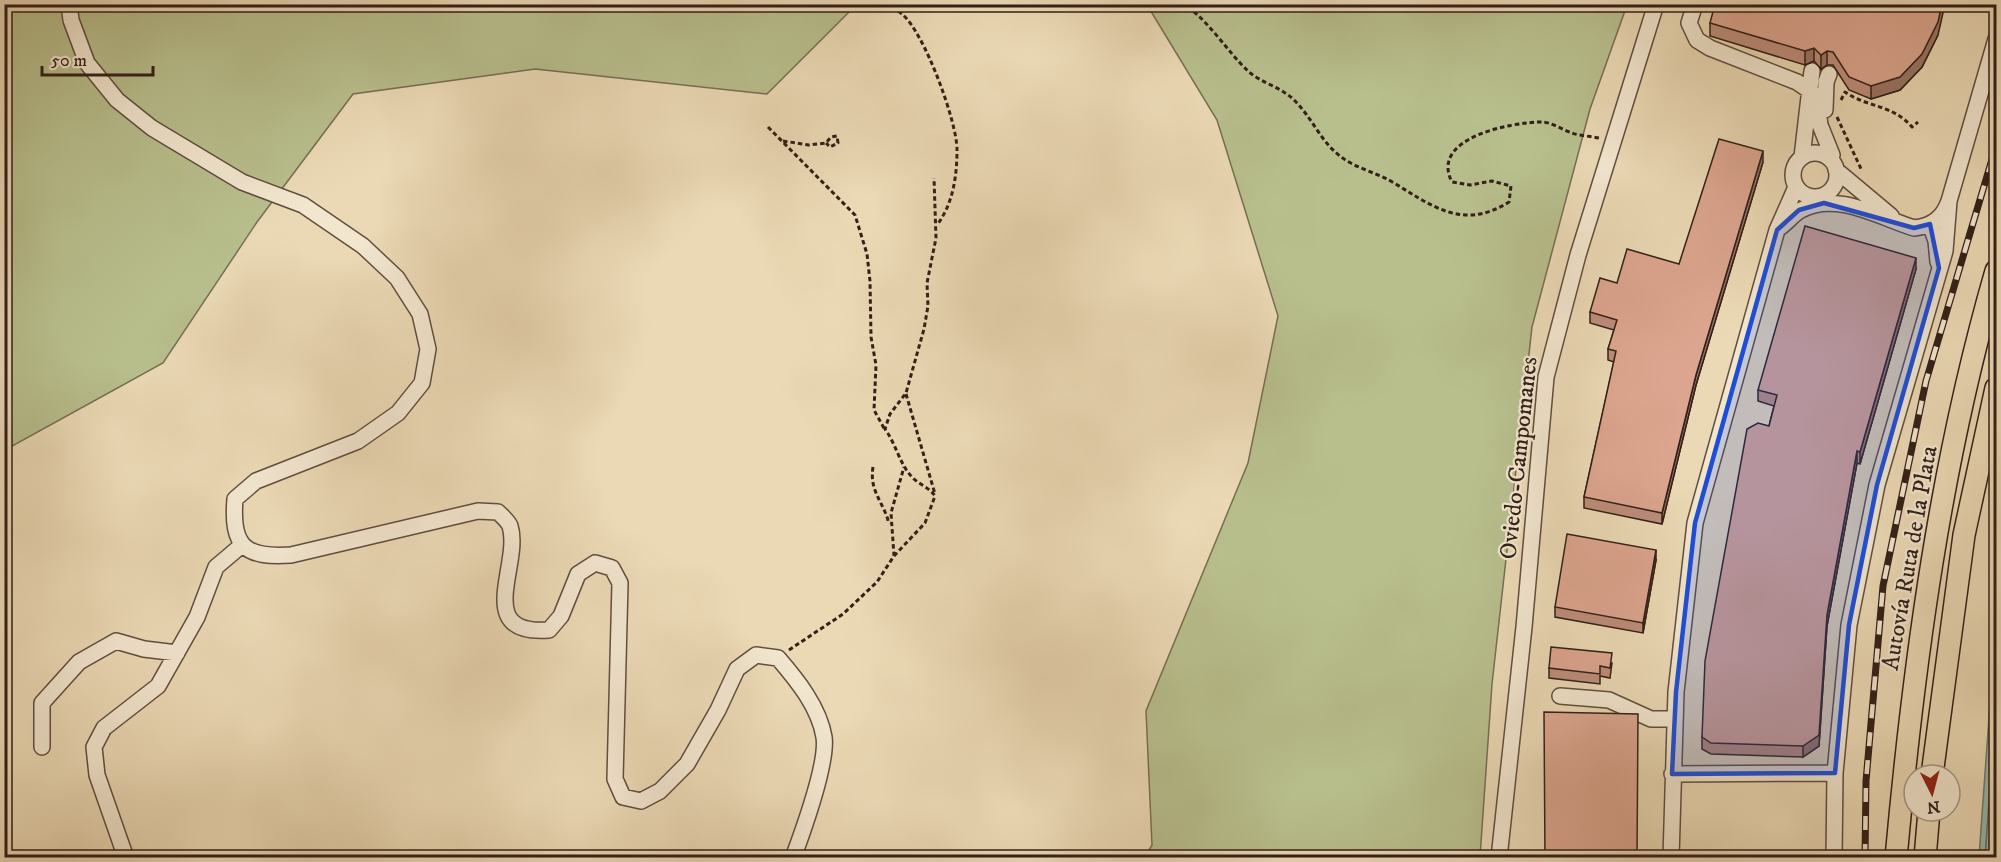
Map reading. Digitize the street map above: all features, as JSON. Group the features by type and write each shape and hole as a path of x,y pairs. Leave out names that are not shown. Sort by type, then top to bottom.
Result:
{"highway":[{"name":"Autovía Ruta de la Plata","path":"1896,858 1908,728 1939,518 1996,271"},
{"name":"Autovía Ruta de la Plata","path":"1934,763 1964,535 1996,388"},
{"path":"1924,858 1928,823"}],"street":[{"path":"69,4 71,20 87,63 117,100 152,128 242,182 303,206 363,246 397,278 420,314 428,349 422,383 398,412 358,441 256,481 235,500 233,526 242,545 264,556 291,555 478,511 498,512 510,525 511,544 504,598 510,619 529,632 549,630 561,616 578,574 595,563 612,568 620,584 615,779 623,797 641,801 660,791 687,764 718,710 737,669 756,655 778,658 816,712 824,738 822,767 793,858"},
{"name":"Oviedo-Campomanes","path":"1499,858 1525,615 1546,377 1612,139 1656,4"},
{"path":"1695,4 1689,24 1697,40 1710,48 1797,82 1816,95 1820,125 1833,162"},
{"path":"1799,210 1824,202 1836,203 1914,228 1930,224 1943,214 1949,201 1996,39"},
{"path":"1671,858 1675,719 1695,523 1777,230 1796,187 1794,168 1802,157 1812,71"},
{"path":"1777,230 1799,210 1826,194 1835,184 1824,102 1829,74"},
{"path":"1802,157 1820,153 1900,223"},
{"path":"1796,187 1806,195 1826,194"},
{"path":"1834,858 1834,773 1849,625 1876,485 1948,236 1949,201"},
{"path":"1930,224 1936,241 1939,268"},
{"path":"126,858 97,775 94,747 104,728 158,686 196,618 216,567 242,545"},
{"path":"42,747 42,703 79,662 116,641 144,649 177,652"},
{"path":"1560,696 1609,700 1651,719 1675,719"},
{"path":"1672,774 1834,773"}],"path":[{"path":"885,4 902,14 925,48 944,98 957,149 952,195 944,215 936,226"},
{"path":"1181,4 1193,8 1217,39 1250,72 1293,98 1340,156 1388,180 1430,207 1470,216 1491,213 1509,202 1511,186 1492,181 1470,185 1452,182 1446,170 1449,154 1460,144 1479,135 1508,126 1544,122 1574,134 1612,139"},
{"path":"1866,178 1848,145 1837,115 1845,92 1853,98 1902,115 1912,127 1918,122"},
{"path":"768,127 855,215 867,254 870,281 871,337 876,365 874,410 880,425 896,443 904,467 912,478 935,496"},
{"path":"781,140 809,145 826,143"},
{"path":"889,434 886,425 906,393 924,329 927,283 936,226 934,178"},
{"path":"778,658 843,614 877,582 894,556 925,523 935,496 906,393"},
{"path":"873,467 873,490 886,508 894,556"},
{"path":"890,531 891,513 904,467"}],"highlighted area":[{"path":"1824,203 1914,228 1930,224 1939,268 1877,485 1849,625 1835,773 1672,774 1676,692 1695,523 1777,230 1799,210"}],"green space":[{"path":"5,5 856,5 767,94 535,69 353,94 257,222 163,363 5,450"},
{"path":"1142,5 1627,5 1590,109 1532,327 1492,684 1480,857 1145,857 1152,845 1146,711 1248,463 1278,316 1217,120 1152,13"}],"water":[{"path":"1996,620 1996,857 1979,857"}],"building":[{"path":"1715,4 1942,4 1938,22 1922,54 1900,77 1871,86 1849,77 1833,52 1827,51 1821,55 1814,48 1805,51 1710,23"},
{"path":"1719,139 1763,151 1696,375 1662,513 1584,497 1616,351 1608,349 1617,320 1590,312 1600,278 1617,283 1627,249 1679,264"},
{"path":"1805,226 1916,258 1860,452 1857,451 1827,615 1819,735 1803,746 1711,743 1702,737 1705,661 1747,429 1758,423 1769,426 1777,395 1758,390"},
{"path":"1567,534 1656,550 1643,623 1555,607"},
{"path":"1551,647 1612,653 1610,668 1600,666 1600,674 1549,668"},
{"path":"1544,712 1638,714 1637,858 1545,858"}],"railway":[{"path":"1865,858 1866,781 1883,586 1926,381 1996,146"}]}
